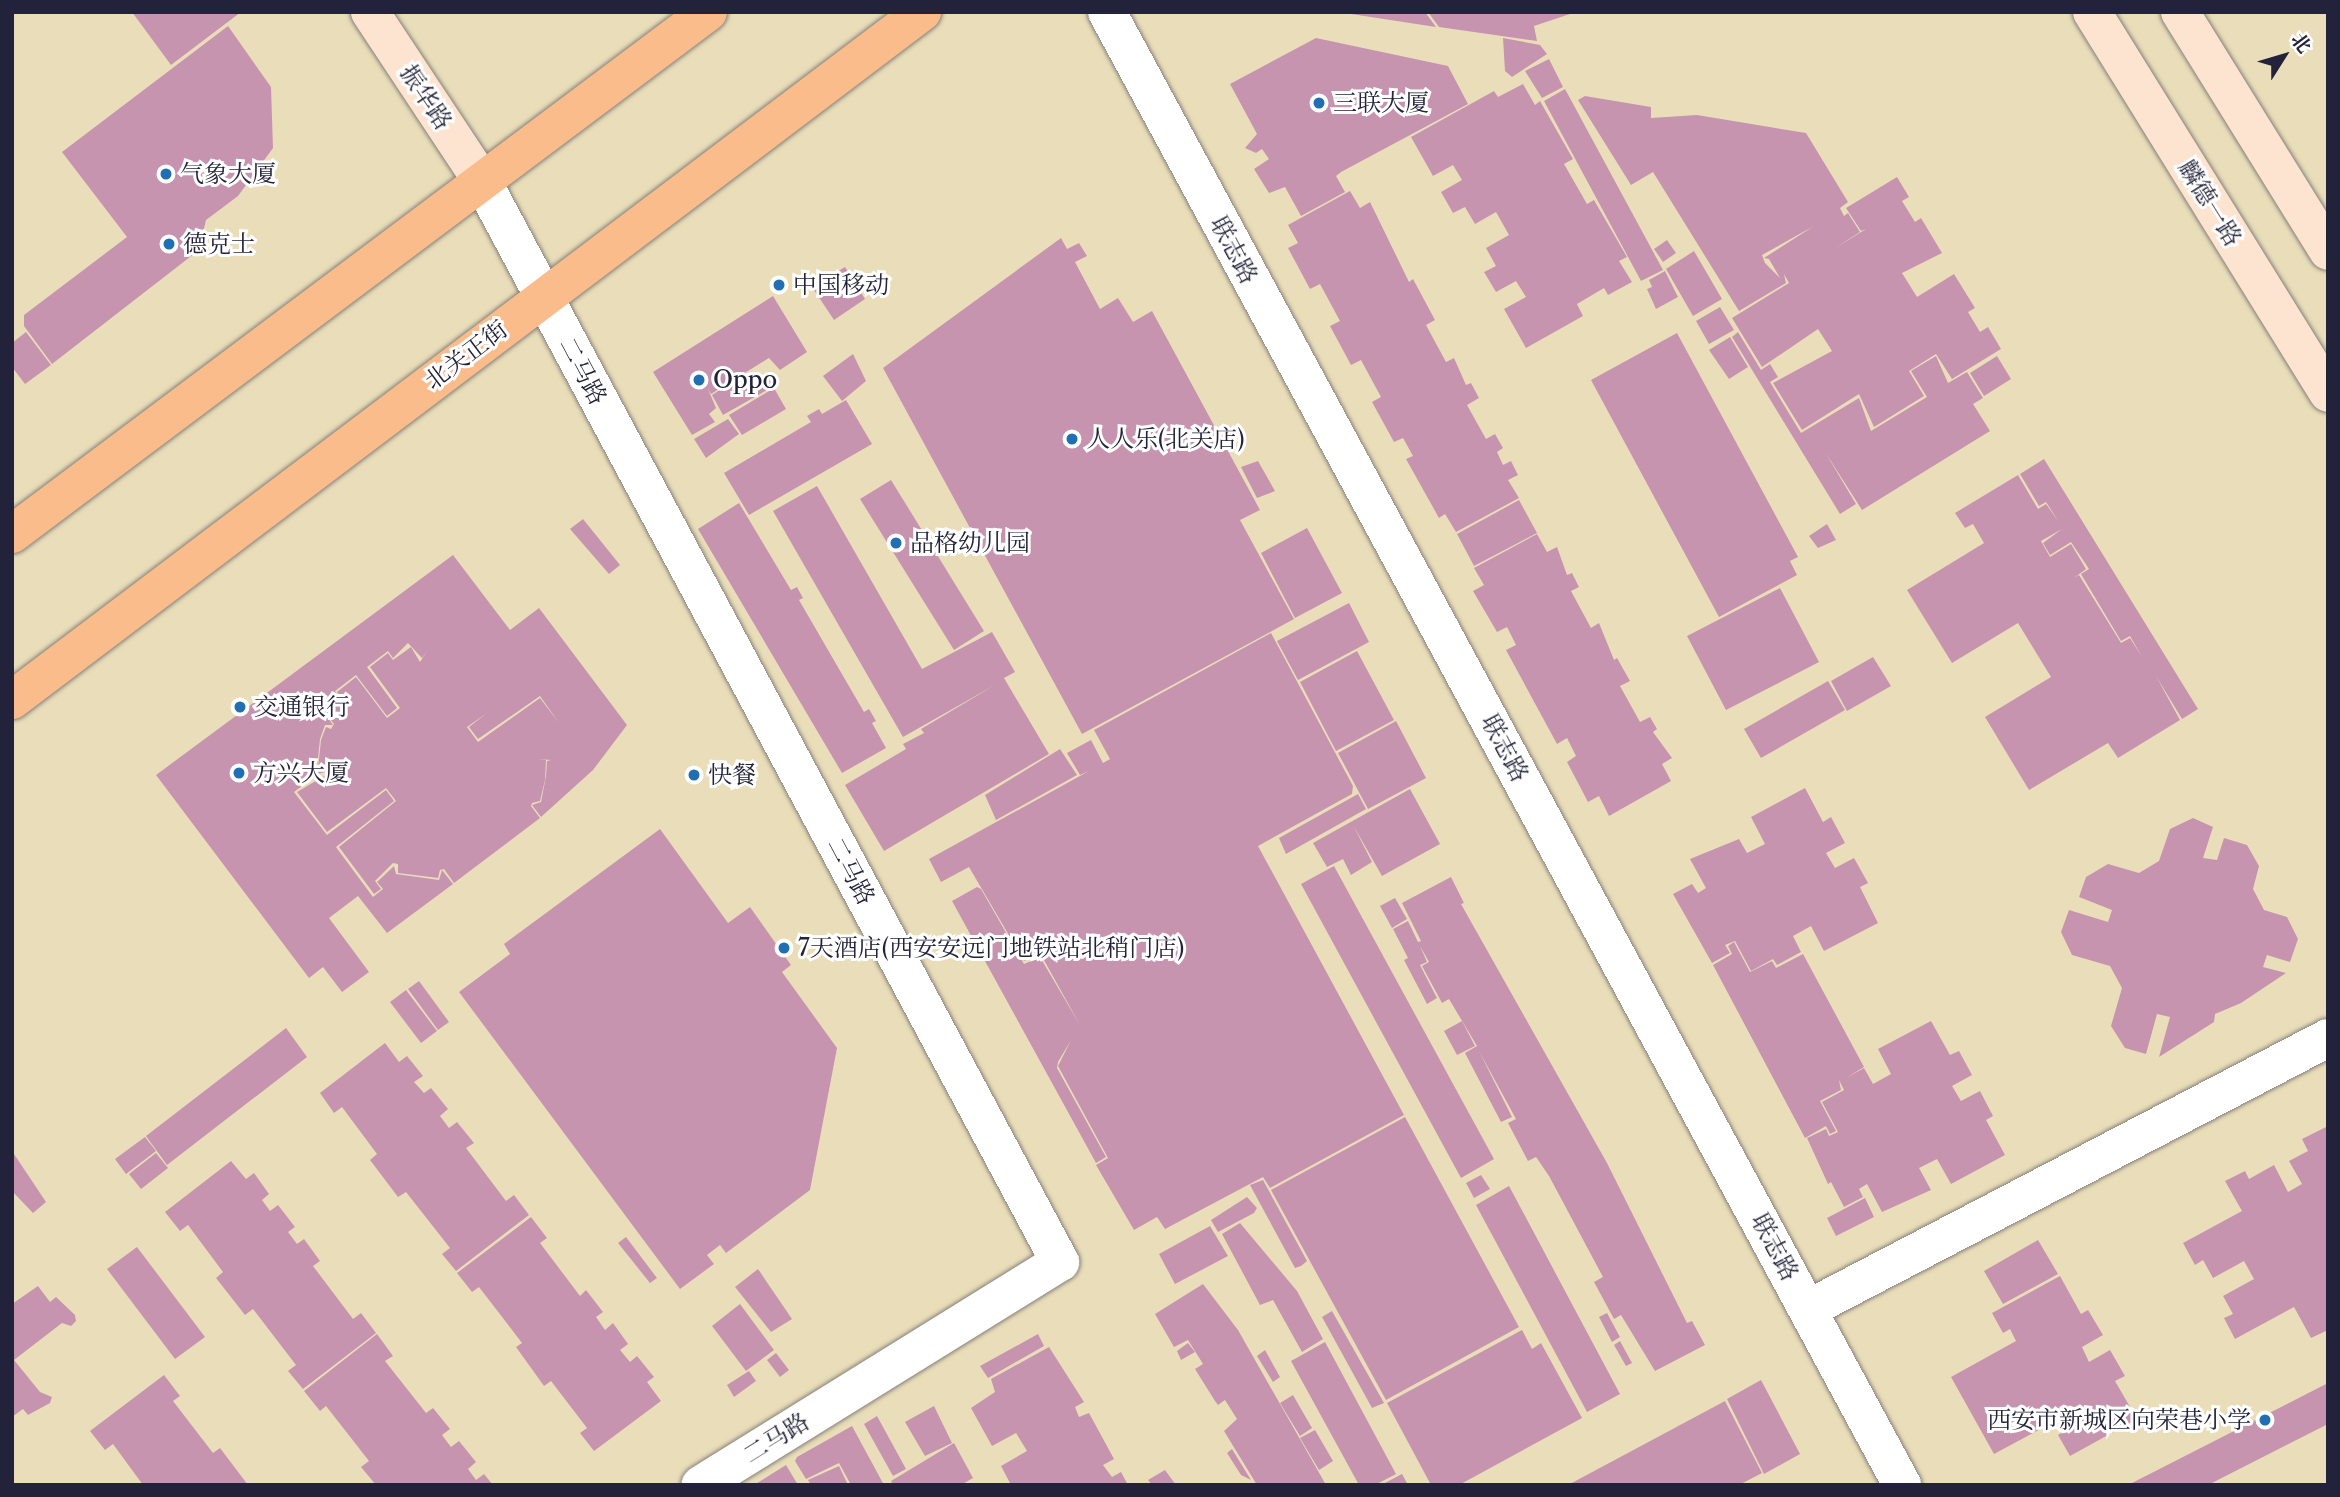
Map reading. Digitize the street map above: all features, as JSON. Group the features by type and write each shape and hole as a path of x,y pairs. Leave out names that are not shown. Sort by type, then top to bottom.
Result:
{"main road":[{"name":"振华路","path":"370,12 482,181"},
{"path":"12,534 708,12"},
{"name":"北关正街","path":"12,700 922,12"},
{"name":"麟德一路","path":"2092,12 2328,393"},
{"path":"2180,12 2328,251"}],"street":[{"name":"联志路","path":"1107,12 1902,1485"},
{"name":"二马路","path":"482,181 1060,1262 700,1485"},
{"path":"1808,1309 2328,1038"}],"building":[{"path":"132,12 241,12 171,65"},
{"path":"1425,12 1436,27 1351,14"},
{"path":"1428,12 1573,13 1534,26 1537,41 1439,27"},
{"name":"气象大厦","path":"228,26 271,87 273,148 238,196 206,220 199,250 52,364 24,326 24,315 127,237 62,152"},
{"path":"1316,38 1448,66 1468,104 1341,172 1336,176 1345,192 1301,216 1285,187 1269,193 1254,169 1269,159 1262,149 1256,153 1245,148 1257,134 1230,84"},
{"path":"1503,38 1540,45 1547,54 1512,77 1505,71"},
{"path":"1549,59 1563,87 1542,98 1525,71"},
{"path":"1523,84 1535,105 1540,101 1573,159 1564,164 1587,204 1594,200 1627,257 1619,261 1632,282 1608,295 1604,288 1577,304 1583,316 1526,348 1504,309 1526,297 1516,281 1496,292 1484,272 1496,266 1486,248 1509,235 1496,212 1475,224 1465,207 1453,213 1441,192 1462,180 1453,165 1433,176 1411,137 1494,91 1498,97"},
{"path":"1565,89 1663,270 1641,281 1544,101"},
{"path":"1585,96 1651,107 1651,118 1697,115 1806,133 1848,202 1840,208 1844,216 1848,213 1860,232 1834,249 1866,229 1861,231 1846,208 1897,177 1909,197 1902,201 1915,222 1921,218 1942,253 1902,273 1917,297 1954,274 1975,308 1968,312 1980,332 1988,327 2001,349 1952,379 1936,354 1909,371 1924,396 1874,427 1859,394 1802,430 1773,383 1832,351 1818,329 1762,367 1732,318 1789,283 1784,274 1786,283 1739,311 1653,172 1631,185 1578,100","holes":["1814,226 1764,258 1769,259 1780,278 1765,263 1762,255"]},
{"path":"1350,191 1360,208 1370,202 1409,282 1413,279 1435,320 1426,325 1446,362 1454,358 1466,385 1471,383 1479,398 1467,405 1486,439 1495,434 1503,448 1497,452 1503,465 1511,461 1518,475 1508,480 1519,498 1456,532 1445,514 1439,518 1406,459 1413,456 1403,438 1394,442 1372,402 1381,397 1361,360 1351,365 1330,326 1340,321 1320,284 1310,289 1288,248 1298,243 1288,225"},
{"name":"人人乐(北关店)","path":"1061,238 1067,249 1079,243 1087,256 1075,262 1100,309 1118,298 1133,322 1152,311 1260,510 1240,520 1294,619 1082,734 883,368"},
{"path":"1667,240 1676,253 1663,262 1654,249"},
{"path":"1694,251 1722,299 1693,316 1666,269"},
{"path":"845,267 865,299 834,320 812,287"},
{"path":"1665,271 1678,297 1656,309 1647,289 1652,287 1649,280"},
{"path":"773,296 807,352 780,370 769,358 711,394 708,389 716,408 709,414 715,422 692,435 653,372"},
{"path":"1720,307 1734,330 1709,344 1696,321"},
{"path":"26,332 51,365 25,384 12,367 12,343"},
{"path":"1738,332 1761,370 1770,364 1778,377 1770,382 1801,433 1859,398 1871,431 1927,397 1911,371 1936,356 1948,383 1967,372 1983,398 1973,404 1990,431 1862,510 1825,452 1856,504 1840,514 1732,337"},
{"path":"1677,333 1798,557 1790,561 1797,575 1719,617 1591,380"},
{"path":"1730,337 1748,367 1729,379 1709,350"},
{"path":"853,354 866,381 842,401 823,376"},
{"path":"1997,356 2011,379 1984,396 1970,373"},
{"path":"745,374 754,387 769,379 774,386 723,415 712,395"},
{"path":"774,388 786,409 742,435 729,415"},
{"path":"846,400 872,444 749,515 724,473 811,422 807,416 819,409 822,414"},
{"path":"728,419 739,434 706,458 694,439"},
{"path":"2044,459 2198,709 2182,719 2156,676 2180,720 2118,758 2108,743 2029,790 1985,717 2051,677 2018,623 1952,663 1907,590 1984,543 1973,524 1965,528 1955,513 2018,475 2038,509 2046,504 2059,522 2046,502 2039,506 2020,474","holes":["2062,529 2043,543 2050,555 2071,542 2089,569 2081,574 2121,641 2130,636 2142,657 2130,638 2121,643 2079,575 2074,578 2086,569 2071,544 2050,557 2041,541"]},
{"path":"1258,461 1275,491 1257,498 1241,467"},
{"path":"891,480 984,631 954,650 860,499"},
{"path":"817,486 922,669 992,632 1015,672 1004,678 1049,754 884,851 845,785 906,749 903,744 924,733 921,729 995,685 903,737 773,511"},
{"path":"1519,500 1537,533 1474,566 1457,534"},
{"path":"739,503 791,590 797,587 803,598 799,600 864,712 869,709 876,721 872,723 886,748 842,773 698,529"},
{"path":"583,519 620,565 609,574 570,529"},
{"path":"1827,524 1836,540 1818,548 1809,536"},
{"path":"1307,528 1342,593 1295,618 1261,553"},
{"path":"1537,534 1547,552 1557,547 1567,575 1572,573 1579,587 1571,591 1591,628 1599,623 1614,660 1617,658 1630,681 1620,686 1640,722 1650,717 1657,729 1653,732 1672,758 1662,764 1671,781 1609,816 1599,796 1588,802 1567,762 1576,756 1567,738 1557,744 1506,650 1516,645 1507,627 1497,632 1473,591 1484,585 1474,568"},
{"path":"453,555 510,630 539,608 627,725 593,770 541,817 532,805 541,802 546,776 547,761 551,760 538,759 546,760 545,780 540,801 532,803 531,806 540,818 454,883 444,869 440,870 438,878 398,873 398,864 393,863 375,881 381,889 374,894 339,847 396,801 386,788 327,832 297,792 326,775 328,771 318,774 318,769 329,770 318,768 321,740 326,727 331,729 334,724 325,712 342,699 337,692 356,677 387,718 400,708 370,667 388,653 393,660 411,647 420,662 427,651 422,658 408,643 393,658 388,651 367,667 397,708 387,716 356,675 335,691 340,698 323,711 333,725 325,725 320,739 317,768 311,766 317,769 317,775 294,792 327,835 386,790 394,801 336,847 373,897 383,889 377,882 394,866 396,874 439,880 442,870 453,884 387,933 358,896 329,918 369,972 342,992 323,967 309,978 156,775","holes":["540,696 559,723 540,698 478,742 467,727 487,713 469,727 478,739"]},
{"path":"1780,588 1819,662 1726,710 1687,636"},
{"path":"1349,603 1369,642 1298,680 1277,641"},
{"path":"1271,633 1353,786 1352,794 1258,846 1404,1115 1270,1188 1263,1177 1165,1229 1157,1217 1134,1230 1096,1165 1108,1158 1058,1066 1071,1040 1058,1062 1057,1068 1106,1157 1096,1163 952,901 977,887 981,889 1024,964 1040,957 1080,1025 1040,953 1024,961 969,867 941,882 929,859 1089,771 1080,775 1067,753 1091,740 1103,763 1110,759 1094,730"},
{"path":"1357,651 1394,720 1336,751 1300,682"},
{"path":"1873,657 1891,686 1847,711 1831,681"},
{"path":"1828,681 1845,710 1761,758 1744,729"},
{"path":"1396,721 1426,778 1368,809 1338,753"},
{"path":"1060,749 1077,775 996,820 985,795"},
{"path":"1805,788 1823,822 1831,817 1845,843 1826,853 1835,868 1854,858 1868,883 1860,887 1878,923 1824,951 1811,926 1793,936 1801,952 1777,965 1773,959 1751,971 1735,941 1725,945 1730,953 1712,963 1673,894 1692,884 1698,893 1706,888 1690,859 1739,839 1747,853 1765,844 1751,817"},
{"path":"1410,789 1440,844 1382,876 1353,825 1372,862 1351,875 1343,859 1327,867 1313,843"},
{"path":"1358,794 1366,809 1286,854 1279,838"},
{"path":"2193,818 2213,827 2203,858 2217,860 2224,838 2247,845 2259,866 2253,889 2264,910 2287,917 2298,939 2290,962 2267,955 2263,967 2286,973 2241,1003 2215,1014 2214,1022 2159,1057 2170,1017 2157,1014 2146,1054 2125,1048 2111,1026 2122,988 2110,966 2072,955 2061,932 2069,910 2108,922 2112,910 2079,897 2086,877 2108,864 2139,873 2159,861 2170,829"},
{"path":"660,829 728,923 750,907 791,965 782,972 837,1048 810,1190 726,1253 720,1245 707,1255 714,1264 680,1289 459,992 510,954 504,944"},
{"path":"1334,866 1494,1159 1461,1178 1301,884"},
{"path":"1451,877 1464,903 1461,904 1607,1163 1687,1323 1692,1321 1705,1345 1655,1371 1621,1315 1614,1319 1594,1282 1603,1277 1549,1176 1536,1157 1528,1161 1508,1123 1516,1119 1479,1051 1512,1117 1501,1122 1465,1053 1477,1046 1449,999 1442,1003 1422,966 1429,962 1420,946 1427,962 1420,965 1437,998 1427,1004 1404,960 1408,958 1393,929 1408,921 1418,942 1421,941 1402,903"},
{"path":"1395,898 1407,919 1392,928 1380,906"},
{"path":"1734,942 1750,972 1772,961 1776,968 1803,954 1864,1067 1846,1078 1864,1068 1873,1084 1891,1074 1878,1049 1931,1021 1950,1055 1959,1051 1972,1075 1952,1086 1961,1101 1980,1091 1993,1116 1986,1120 2005,1155 1951,1184 1937,1159 1919,1168 1931,1190 1882,1212 1867,1184 1859,1189 1863,1197 1844,1207 1831,1182 1828,1184 1807,1138 1826,1129 1829,1136 1838,1132 1822,1102 1844,1090 1839,1080 1841,1090 1820,1101 1836,1131 1830,1134 1826,1126 1805,1138 1713,965 1732,954 1728,946"},
{"path":"419,981 449,1022 438,1030 408,989"},
{"path":"406,990 437,1031 421,1043 390,1002"},
{"path":"1462,1021 1475,1046 1457,1055 1444,1031"},
{"path":"286,1028 307,1057 167,1165 146,1136"},
{"path":"385,1043 399,1062 407,1056 423,1076 414,1082 424,1093 431,1088 448,1109 440,1116 449,1128 457,1122 474,1143 466,1148 506,1201 514,1195 529,1215 456,1271 442,1254 450,1248 406,1192 398,1197 370,1160 377,1154 342,1107 334,1113 320,1093"},
{"path":"1405,1117 1519,1327 1386,1400 1271,1190"},
{"path":"2328,1126 2328,1330 2311,1338 2294,1307 2235,1339 2224,1318 2233,1314 2223,1296 2254,1279 2244,1261 2213,1278 2203,1260 2195,1265 2183,1243 2242,1211 2225,1181 2245,1171 2249,1179 2274,1165 2288,1192 2302,1184 2289,1161 2308,1151 2302,1139"},
{"path":"145,1137 156,1151 126,1174 115,1159"},
{"path":"12,1151 46,1202 33,1213 12,1191"},
{"path":"156,1153 168,1168 141,1189 129,1174"},
{"path":"231,1161 246,1179 254,1173 269,1194 262,1200 270,1211 278,1205 295,1227 288,1232 297,1244 304,1239 320,1261 313,1266 353,1319 361,1313 376,1333 303,1389 288,1371 296,1365 253,1309 245,1315 216,1278 223,1272 188,1225 180,1231 165,1212"},
{"path":"1481,1175 1490,1189 1474,1198 1466,1183"},
{"path":"1263,1180 1307,1261 1301,1266 1295,1268 1250,1185"},
{"path":"1509,1186 1620,1394 1587,1412 1476,1205"},
{"path":"1247,1197 1257,1208 1254,1213 1218,1232 1211,1220"},
{"path":"1865,1198 1874,1217 1836,1236 1827,1218"},
{"path":"531,1217 547,1238 540,1243 580,1296 586,1290 603,1312 596,1317 605,1330 613,1323 628,1344 620,1350 630,1362 637,1356 654,1377 647,1382 661,1401 594,1451 580,1433 587,1428 551,1381 544,1386 516,1347 522,1343 479,1287 472,1292 457,1273"},
{"path":"1240,1223 1297,1291 1323,1339 1302,1352 1273,1300 1260,1305 1222,1234"},
{"path":"1210,1226 1228,1256 1175,1284 1159,1254"},
{"path":"626,1237 657,1278 650,1283 618,1243"},
{"path":"2038,1240 2058,1274 2003,1304 1984,1271"},
{"path":"137,1247 205,1337 175,1359 107,1269"},
{"path":"758,1269 792,1319 771,1332 735,1287"},
{"path":"2060,1276 2081,1314 2088,1310 2103,1335 2082,1347 2089,1362 2110,1350 2125,1376 2115,1381 2137,1419 2070,1456 2058,1435 2066,1430 2059,1419 1994,1454 1951,1377 2016,1341 2010,1329 2003,1333 1992,1313"},
{"path":"1203,1284 1238,1330 1326,1485 1257,1485 1224,1431 1237,1419 1225,1400 1218,1405 1195,1369 1203,1364 1188,1340 1174,1347 1155,1314"},
{"path":"38,1286 50,1302 56,1297 75,1315 76,1321 71,1326 62,1323 14,1360 40,1392 52,1397 50,1403 28,1415 23,1409 12,1417 12,1304"},
{"path":"740,1304 774,1350 746,1371 712,1326"},
{"path":"1332,1311 1384,1403 1372,1408 1322,1317"},
{"path":"1607,1313 1620,1337 1612,1342 1599,1317"},
{"path":"1522,1330 1532,1349 1541,1343 1582,1418 1459,1485 1431,1485 1387,1403"},
{"path":"377,1334 393,1356 385,1361 426,1413 433,1408 450,1429 442,1435 451,1447 459,1441 476,1462 468,1469 476,1480 484,1474 493,1485 376,1485 361,1467 369,1461 326,1406 320,1411 304,1391"},
{"path":"1038,1334 1044,1346 988,1378 980,1366"},
{"path":"1620,1341 1632,1363 1626,1366 1614,1345"},
{"path":"1325,1342 1396,1474 1375,1485 1359,1485 1291,1361"},
{"path":"1188,1343 1195,1352 1181,1360 1177,1351"},
{"path":"1049,1347 1084,1402 1075,1407 1079,1417 1089,1413 1114,1459 1103,1465 1112,1477 1121,1472 1128,1485 1011,1485 1001,1466 1027,1451 1016,1433 992,1446 971,1408 995,1392 991,1379"},
{"path":"1265,1350 1280,1377 1273,1382 1257,1356"},
{"path":"776,1353 789,1370 780,1377 767,1360"},
{"path":"749,1371 756,1381 734,1397 727,1385"},
{"path":"164,1375 180,1396 173,1401 213,1453 220,1448 248,1485 143,1485 113,1444 105,1450 90,1431"},
{"path":"1761,1380 1800,1454 1764,1474 1727,1399"},
{"path":"2328,1383 2328,1424 2208,1485 2128,1485"},
{"path":"1293,1395 1312,1428 1300,1436 1280,1403"},
{"path":"1725,1401 1762,1473 1739,1485 1568,1485"},
{"path":"934,1406 952,1443 925,1456 905,1422"},
{"path":"877,1416 906,1469 893,1476 864,1424"},
{"path":"852,1426 884,1485 851,1485 839,1463 806,1479 795,1461 797,1457"},
{"path":"1315,1430 1333,1461 1319,1470 1300,1438"},
{"path":"954,1443 973,1478 961,1485 893,1485 891,1481"},
{"path":"1232,1449 1251,1480 1241,1475 1227,1453"},
{"path":"786,1465 798,1485 754,1485"},
{"path":"839,1466 848,1485 811,1485 808,1480"},
{"path":"1165,1470 1176,1485 1152,1485 1148,1480"},
{"path":"1402,1474 1408,1485 1381,1485"}],"place":[{"name":"三联大厦","path":"1319,103"},
{"name":"气象大厦","path":"166,174"},
{"name":"德克士","path":"169,244"},
{"name":"中国移动","path":"779,285"},
{"name":"Oppo","path":"699,380"},
{"name":"人人乐(北关店)","path":"1072,439"},
{"name":"品格幼儿园","path":"896,543"},
{"name":"交通银行","path":"240,707"},
{"name":"方兴大厦","path":"239,773"},
{"name":"快餐","path":"694,775"},
{"name":"7天酒店(西安安远门地铁站北稍门店)","path":"784,948"},
{"name":"西安市新城区向荣巷小学","path":"2265,1420"}]}
